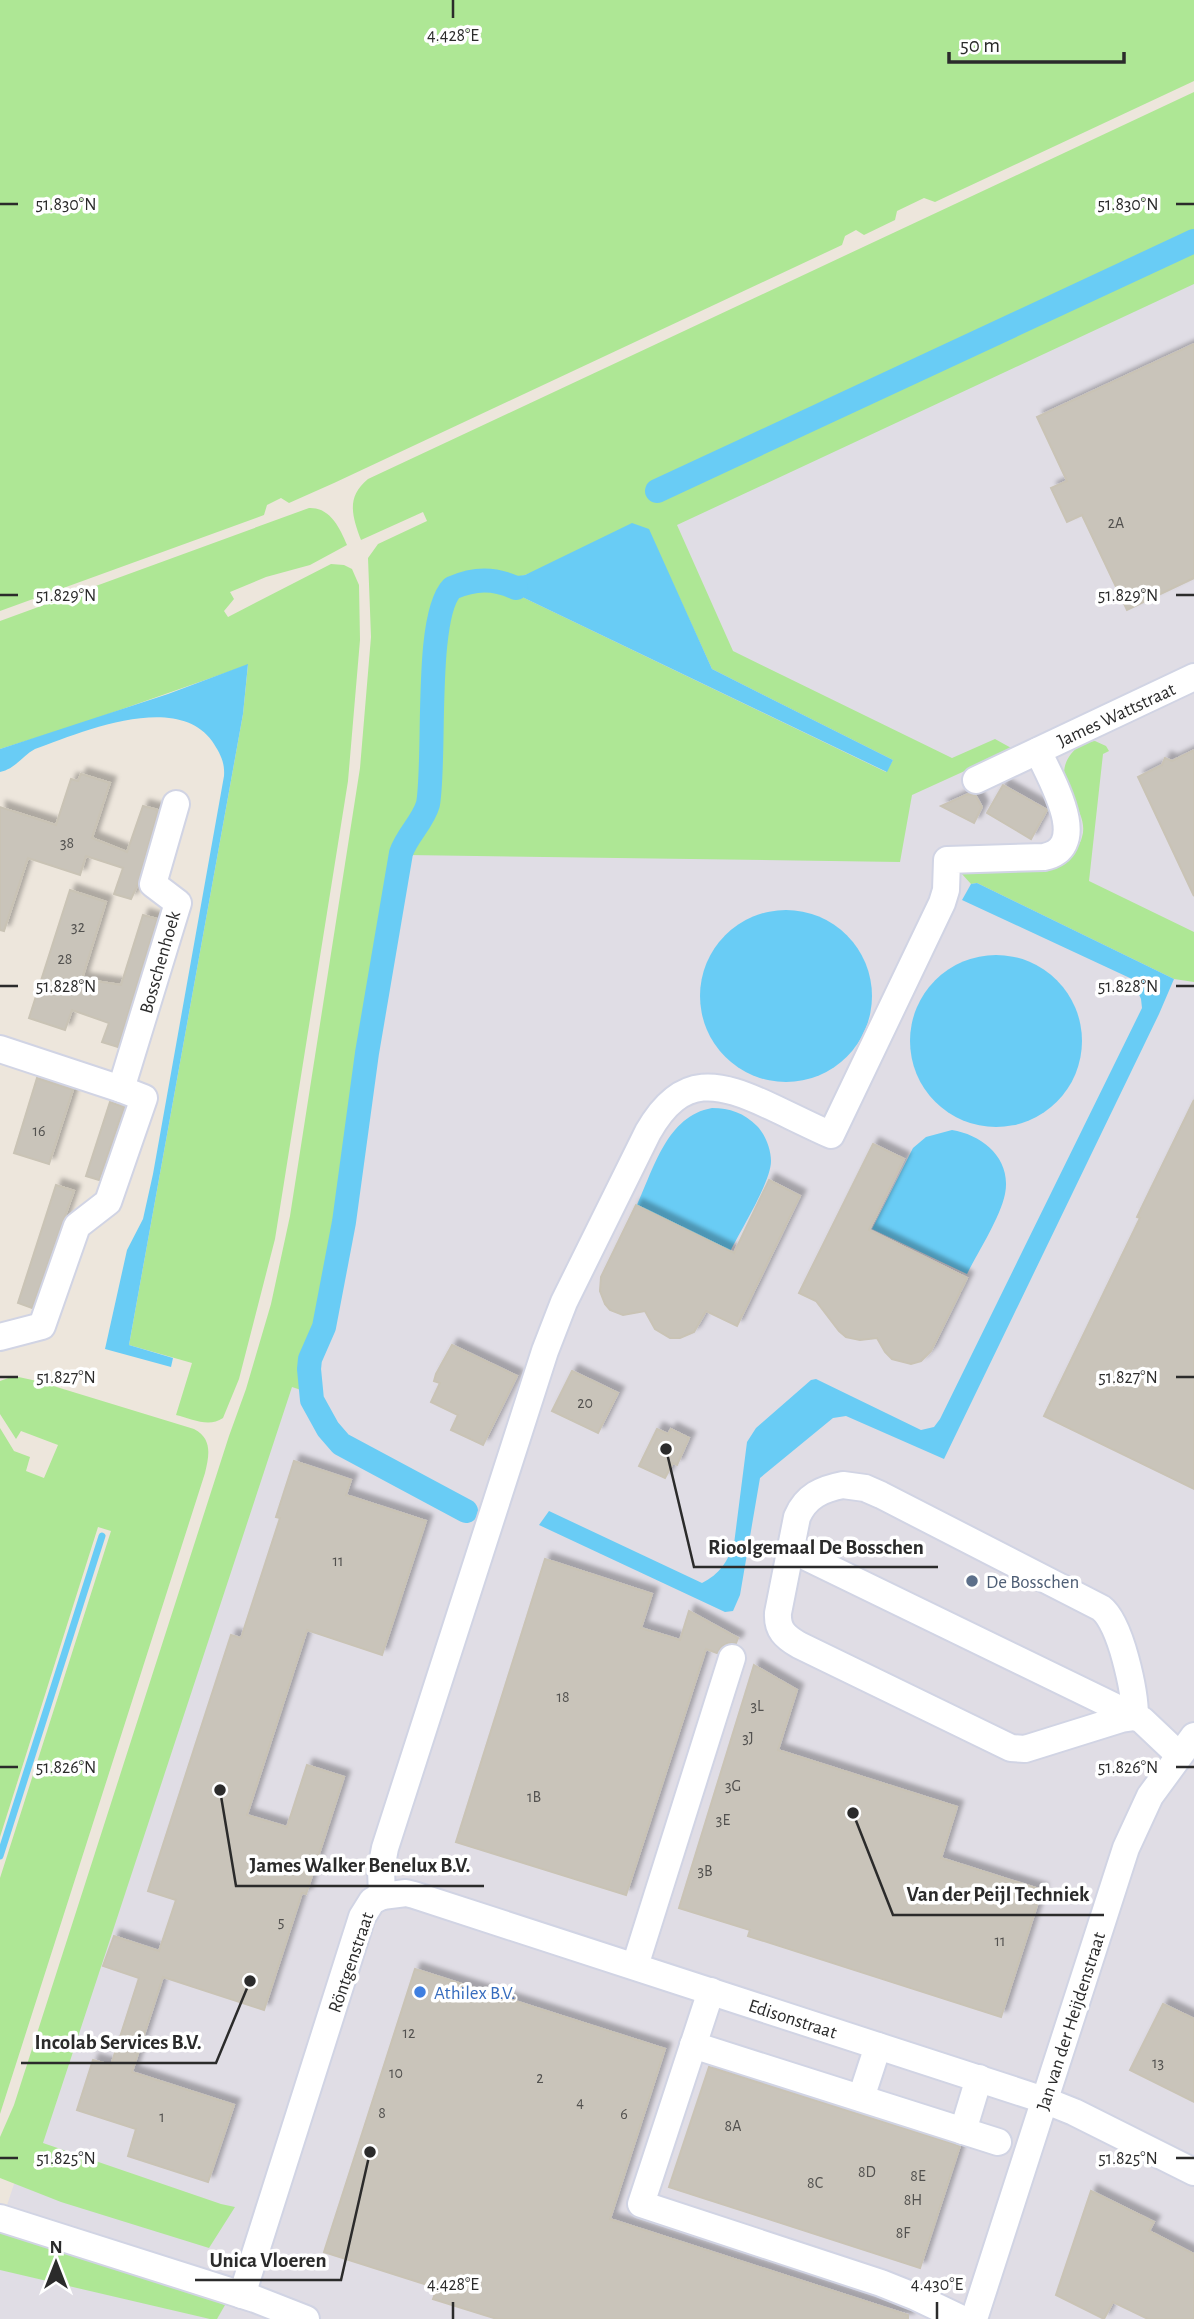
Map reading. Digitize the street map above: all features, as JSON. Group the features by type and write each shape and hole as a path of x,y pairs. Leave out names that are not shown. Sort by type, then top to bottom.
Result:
{"street":[{"name":"James Wattstraat","path":"976,780 1194,677"},
{"name":"James Wattstraat","path":"1031,859 1055,854 1063,846 1067,834 1062,804 1038,751"},
{"name":"Bosschenhoek","path":"121,1089 178,903 153,884 176,804"},
{"name":"Röntgenstraat","path":"242,2295 362,1917 372,1901 382,1896 381,1869 385,1848 556,1322 648,1132 661,1112 681,1095 712,1086 746,1095 831,1135 942,903 946,890 947,860 1031,859"},
{"path":"0,1048 144,1098 108,1202 77,1226 42,1326 0,1337"},
{"path":"854,1485 881,1495 1096,1604 1107,1612 1113,1624 1133,1689 1135,1717 1121,1718 1025,1749 1011,1748 799,1646 784,1635 777,1619 801,1507 820,1491 854,1485"},
{"path":"790,1549 1142,1720 1186,1746"},
{"path":"635,1966 732,1658"},
{"name":"Jan van der Heijdenstraat","path":"974,2319 1126,1848 1150,1796 1186,1746"},
{"name":"Edisonstraat","path":"382,1896 406,1893 414,1895 1044,2100 1074,2112 1194,2172"},
{"path":"711,1991 641,2204 881,2283 916,2309 962,2319"},
{"path":"693,2045 998,2142"},
{"path":"861,2098 878,2046"},
{"path":"963,2131 979,2078"},
{"path":"0,2218 242,2295 306,2319"}],"shaded area":[{"name":"De Bosschen","path":"1194,269 1194,2319 0,2319 0,2226 284,1377 453,595"}],"green space":[{"path":"0,0 1194,0 1194,81 935,202 924,198 897,211 895,220 864,235 856,230 845,236 842,245 334,483 289,503 281,498 267,505 264,515 0,611"},
{"path":"1194,92 1194,284 677,525 733,651 952,758 995,739 1013,749 912,795 900,862 407,855 430,821 440,789 444,617 450,597 465,585 482,584 516,594 886,772 893,760 712,669 648,529 521,576 477,572 465,574 448,584 442,592 431,625 423,799 397,848 358,1062 319,1307 301,1390 292,1387 43,2143 235,2207 209,2248 61,2202 0,2178 0,2137 14,2105 246,1389 271,1304 290,1216 360,768 371,637 368,558 378,544 427,521 423,512 361,540 353,515 356,493 368,479"},
{"path":"309,508 328,515 347,545 310,565 266,577 230,592 234,599 224,611 228,617 331,564 352,569 359,585 360,640 348,781 275,1239 239,1379 223,1418 206,1423 176,1415 192,1363 129,1345 243,714 248,665 0,749 0,621"},
{"path":"1095,741 1106,746 1109,751 1103,754 1089,881 1194,932 1194,982 1174,979 977,883 971,884 952,863 1065,858 1070,854 1081,841 1083,826 1064,776 1065,765 1076,749"},
{"path":"14,1376 194,1429 207,1443 208,1454 205,1473 0,2114 0,1878 111,1531 98,1527 0,1837 0,1428 14,1451 30,1457 26,1471 44,1478 58,1445 21,1431 16,1439 0,1414 0,1381"},
{"path":"0,2232 225,2305 217,2319 210,2319 0,2270"}],"water":[{"path":"632,523 649,529 712,669 893,760 887,772 516,594 485,585 488,573 509,577 525,575"},
{"path":"248,664 243,714 129,1345 173,1358 171,1367 105,1349 127,1250 143,1219 153,1174 224,776 223,762 212,741 196,726 175,719 152,717 101,726 54,742 35,749 10,768 0,772 0,749 168,694"},
{"path":"977,883 1174,979 944,1459 846,1416 833,1418 760,1478 740,1595 733,1611 725,1612 539,1525 549,1511 702,1583 722,1567 734,1544 747,1442 756,1428 811,1380 816,1379 921,1430 934,1427 940,1419 1142,1008 1132,979 962,900 971,884"},
{"path":"786,910 819,917 847,935 865,963 872,996 865,1029 847,1057 819,1075 786,1082 753,1075 725,1057 707,1029 700,996 707,963 725,935 753,917"},
{"path":"996,955 1029,962 1057,980 1075,1008 1082,1041 1075,1074 1057,1102 1029,1120 996,1127 963,1120 935,1102 917,1074 910,1041 917,1008 935,980 963,962"},
{"path":"712,1108 736,1112 752,1121 765,1137 771,1156 766,1181 730,1252 637,1205 656,1160 673,1132 697,1113"},
{"path":"952,1130 974,1137 993,1151 1004,1170 1006,1181 998,1214 967,1274 872,1229 913,1148 926,1137"}],"building":[{"path":"1194,344 1194,578 1127,610 1082,515 1067,522 1051,488 1067,481 1037,417"},
{"path":"1194,750 1194,896 1138,777 1162,765 1165,758 1172,761"},
{"path":"81,774 110,783 92,838 127,852 143,806 158,810 138,884 131,899 114,894 123,868 86,856 80,875 28,858 4,931 0,930 0,807 56,825 71,779 78,781"},
{"path":"1003,785 1047,810 1031,839 987,813"},
{"path":"968,794 976,796 982,807 974,823 941,806"},
{"path":"70,890 106,902 82,979 121,985 143,915 157,919 118,1047 102,1042 109,1023 72,1010 65,1030 29,1018"},
{"path":"37,1078 73,1090 49,1164 14,1153"},
{"path":"1194,1100 1194,1489 1044,1416"},
{"path":"110,1102 124,1107 99,1180 86,1176"},
{"path":"873,1144 904,1159 869,1230 967,1278 931,1351 921,1361 911,1364 892,1359 877,1338 860,1340 846,1337 816,1301 799,1293"},
{"path":"769,1180 800,1196 737,1326 706,1311 694,1332 680,1338 670,1338 655,1329 645,1311 623,1315 610,1310 605,1304 600,1291 601,1277 636,1205 734,1253"},
{"path":"56,1185 74,1191 32,1308 18,1303"},
{"path":"452,1345 517,1376 483,1445 451,1430 458,1415 431,1402 440,1383 434,1381 436,1374"},
{"path":"572,1371 618,1393 598,1433 552,1411"},
{"path":"657,1429 668,1434 671,1429 689,1438 677,1465 673,1463 665,1478 639,1466"},
{"path":"294,1461 351,1480 346,1495 426,1521 382,1655 307,1630 247,1815 287,1827 307,1765 344,1777 264,2010 163,1977 132,2072 234,2105 208,2182 128,2156 136,2129 77,2110 93,2060 111,2065 139,1978 103,1966 114,1936 159,1951 176,1900 148,1891 231,1635 241,1638 280,1518 276,1517"},
{"path":"545,1559 652,1594 641,1628 680,1640 689,1611 738,1638 736,1643 722,1646 717,1653 706,1649 626,1895 456,1842"},
{"path":"754,1665 797,1690 778,1750 957,1807 941,1858 1042,1890 1001,2017 748,1936 750,1930 679,1908"},
{"path":"415,1969 665,2049 610,2219 908,2315 908,2319 497,2319 433,2299 437,2288 324,2252"},
{"path":"1163,2004 1194,2019 1194,2102 1130,2070"},
{"path":"709,2067 960,2146 920,2268 669,2187"},
{"path":"1091,2191 1154,2222 1149,2231 1194,2254 1194,2319 1148,2319 1113,2302 1104,2319 1056,2295"}],"waterway":[{"path":"657,491 1194,241"},
{"path":"466,1511 341,1444 328,1429 312,1400 309,1369 310,1359 324,1327 344,1222 367,1053 401,853 428,804 434,657 443,604 452,588 469,582 500,582 516,588"},
{"path":"0,1856 102,1536"}],"place":[{"name":"Rioolgemaal De Bosschen","path":"666,1449"},
{"name":"De Bosschen","path":"972,1581"},
{"name":"James Walker Benelux B.V.","path":"220,1790"},
{"name":"Van der Peijl Techniek","path":"853,1813"},
{"name":"Incolab Services B.V.","path":"250,1981"},
{"name":"Athilex B.V.","path":"420,1992"},
{"name":"Unica Vloeren","path":"370,2152"}]}
